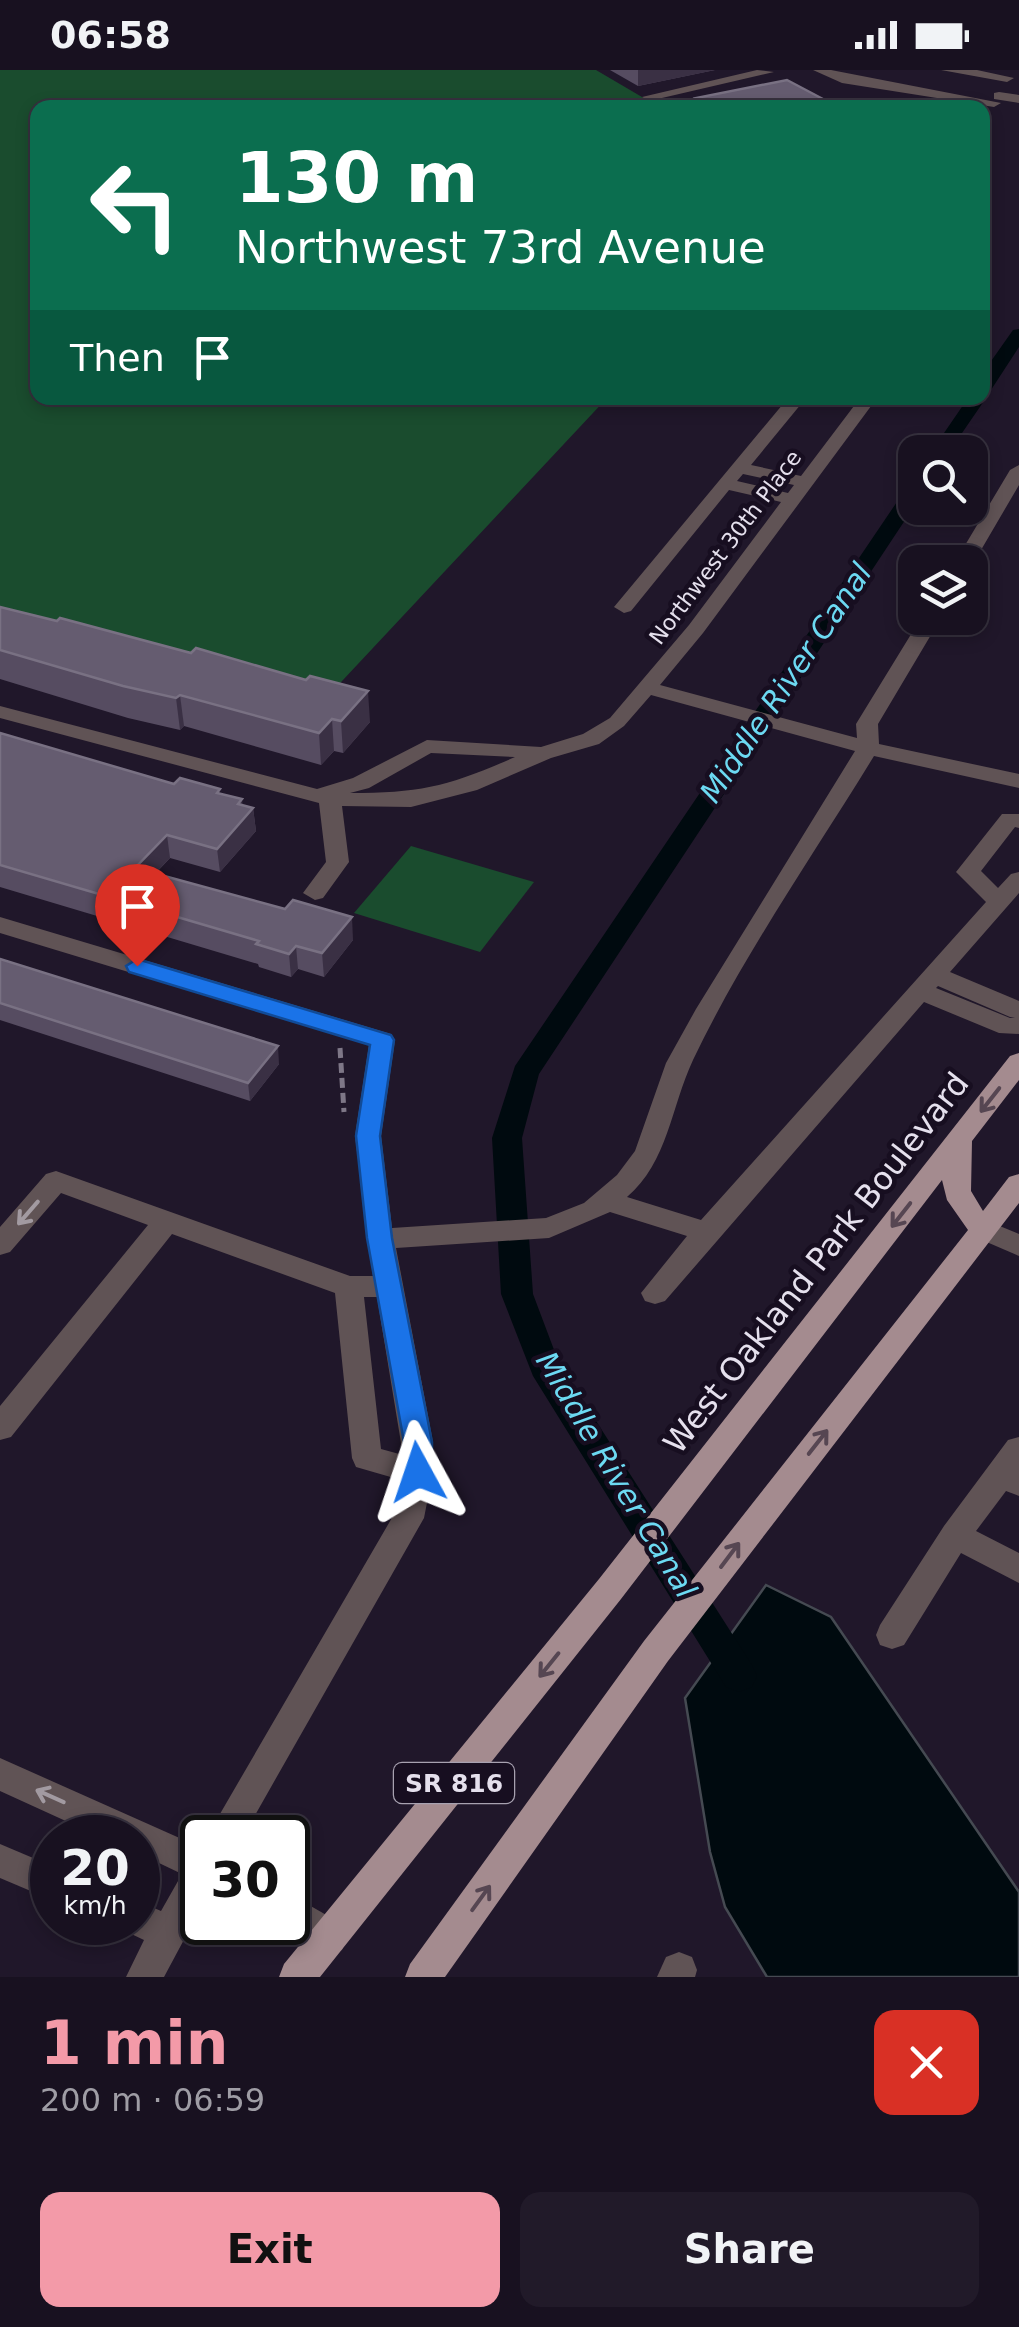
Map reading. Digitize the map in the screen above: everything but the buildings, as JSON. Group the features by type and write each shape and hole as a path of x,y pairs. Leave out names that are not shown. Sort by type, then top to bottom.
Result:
{"main road":[{"name":"West Oakland Park Boulevard","path":"298,1977 718,1452 1019,1062"},
{"path":"960,1138 954,1180 959,1205 985,1230"},
{"name":"SR 816","path":"424,1977 656,1651 1019,1184"}],"street":[{"path":"820,70 889,87 996,100 1019,99"},
{"path":"948,70 1008,74 990,108"},
{"path":"650,96 772,73"},
{"path":"876,100 889,87"},
{"path":"624,608 791,405"},
{"name":"Northwest 30th Place","path":"542,753 591,739 617,722 649,688 863,405"},
{"path":"739,468 798,491"},
{"path":"974,545 1019,470"},
{"path":"725,484 798,491"},
{"path":"380,1238 549,1228 574,1220 627,1182 647,1154 679,1063 701,1022 868,748 867,724 921,635"},
{"path":"649,688 868,748 1019,781"},
{"path":"0,712 321,797 372,802 411,800 468,784 542,753"},
{"path":"321,797 360,784 427,746 542,753"},
{"path":"432,794 412,782 409,768 418,759 459,754 468,748"},
{"path":"315,892 338,862 321,797"},
{"path":"999,901 968,872 1010,819 1019,821"},
{"path":"656,1293 1019,879"},
{"path":"0,926 382,1040 368,1136 380,1238 418,1442 418,1472 408,1518 236,1815"},
{"path":"926,982 1019,1011"},
{"path":"926,982 1008,1027 1019,1026"},
{"path":"0,1245 56,1181 349,1286 388,1286"},
{"path":"605,1200 706,1232"},
{"path":"0,1428 168,1220"},
{"path":"985,1230 1019,1246"},
{"path":"349,1286 367,1458 418,1472"},
{"path":"892,1636 955,1536 1013,1469"},
{"path":"955,1536 1019,1569"},
{"path":"0,1774 180,1858"},
{"path":"0,1861 30,1874"},
{"path":"160,1918 180,1894"},
{"path":"310,1924 329,1937"},
{"path":"144,1977 150,1945"}],"green space":[{"path":"0,70 596,70 647,100 30,100 30,405 600,405 328,696 0,613"},
{"path":"411,846 534,882 480,952 354,913"}],"shaded area":[{"path":"766,1585 831,1617 1019,1892 1019,1977 767,1977 725,1907 710,1852 685,1698"}],"waterway":[{"name":"Middle River Canal","path":"990,377 1019,334"},
{"name":"Middle River Canal","path":"952,435 972,405"},
{"name":"Middle River Canal","path":"739,1676 544,1367 517,1294 507,1138 525,1073 898,515"}],"route":[{"path":"137,966 382,1040 368,1136 380,1238 418,1442 418,1472"}]}
